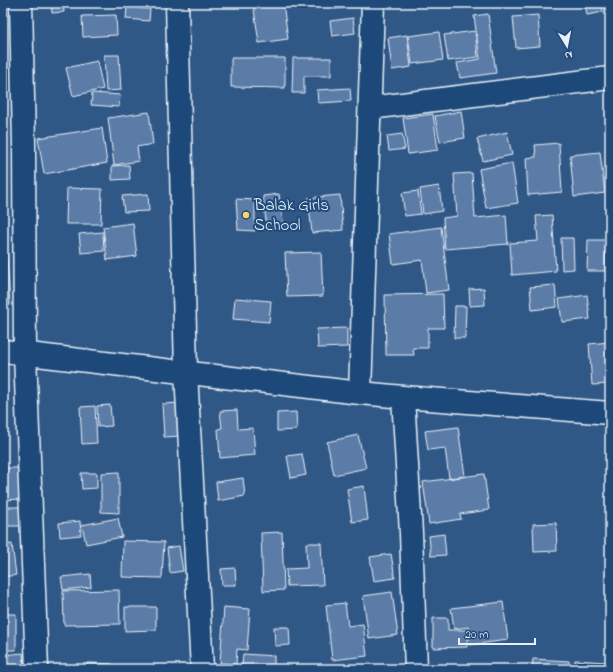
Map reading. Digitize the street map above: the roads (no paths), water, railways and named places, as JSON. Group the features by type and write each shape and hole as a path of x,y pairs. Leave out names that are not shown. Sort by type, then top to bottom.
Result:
{"street":[{"path":"21,3 24,152 25,353 37,669"},
{"path":"177,3 186,372 202,669"},
{"path":"360,393 373,3"},
{"path":"370,108 610,78"},
{"path":"3,351 360,393 610,413"},
{"path":"403,397 411,533 416,669"}],"place":[{"name":"Balak Girls School","path":"246,215"}]}
